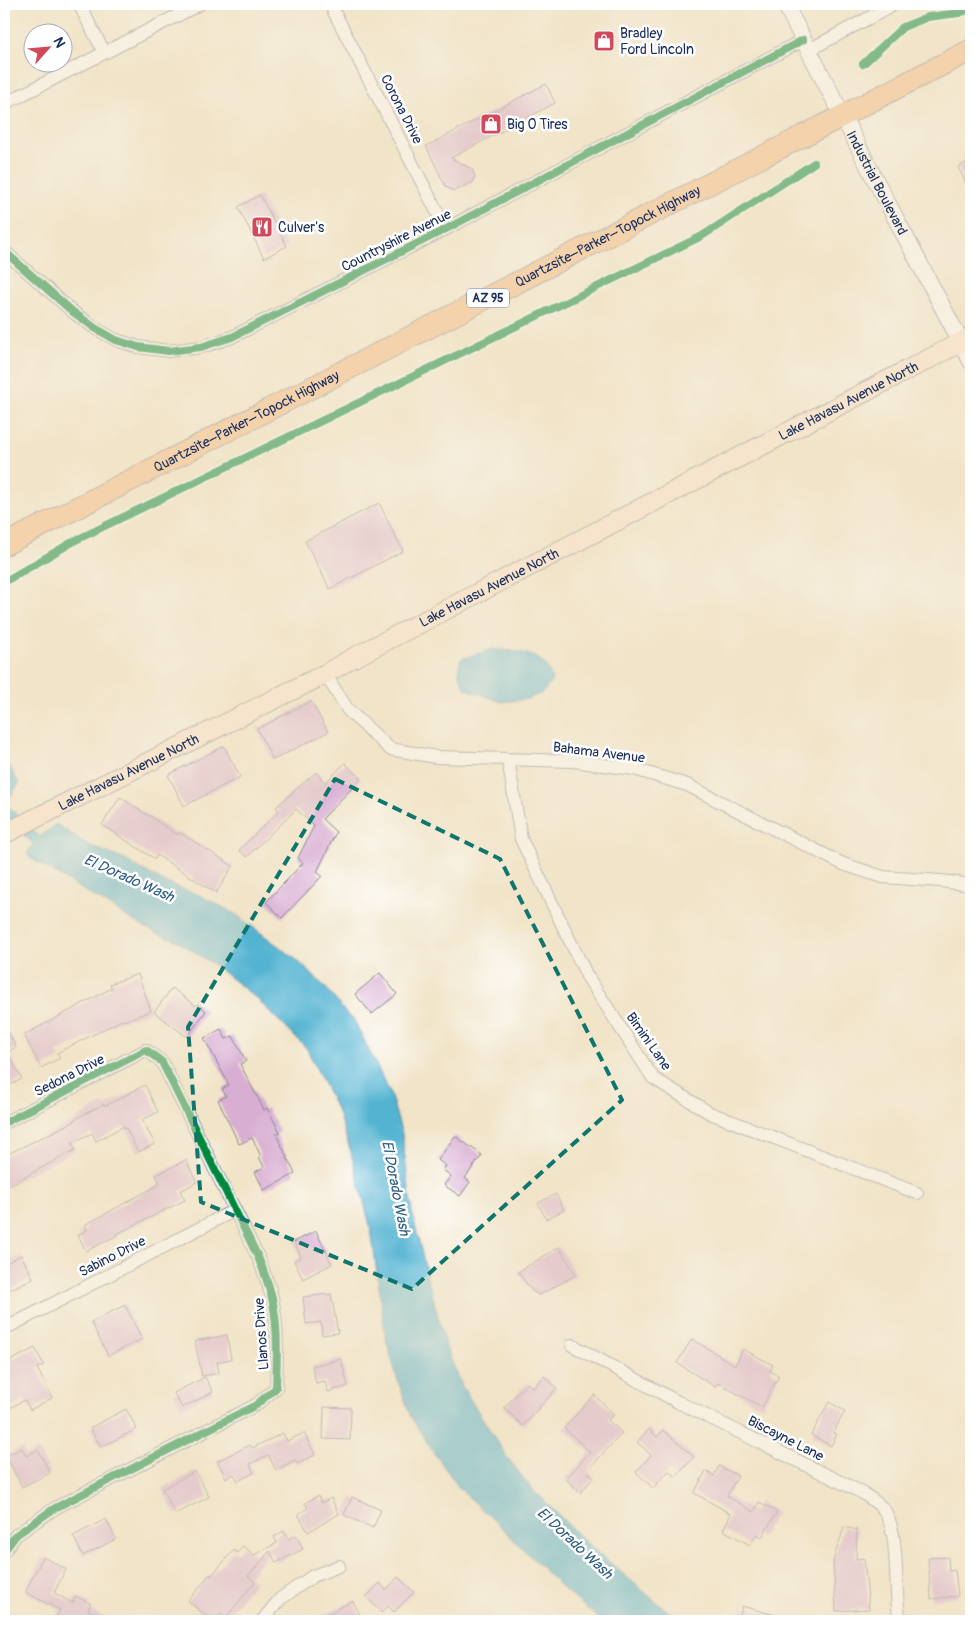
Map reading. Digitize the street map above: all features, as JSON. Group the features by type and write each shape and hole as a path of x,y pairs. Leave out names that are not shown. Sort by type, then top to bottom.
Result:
{"highway":[{"name":"Quartzsite–Parker–Topock Highway","path":"4,545 971,50"}],"main road":[{"name":"Lake Havasu Avenue North","path":"4,834 324,674 966,340"}],"street":[{"path":"78,4 104,52"},
{"path":"4,104 200,4"},
{"name":"Corona Drive","path":"330,4 446,229"},
{"name":"Industrial Boulevard","path":"785,4 843,117 966,340 971,362"},
{"name":"Countryshire Avenue","path":"4,251 73,312 116,340 138,347 169,350 201,347 232,336 806,45 895,4"},
{"name":"Bahama Avenue","path":"324,674 348,710 390,749 436,758 572,761 634,769 687,785 844,864 884,877 971,885"},
{"name":"Bimini Lane","path":"508,759 521,839 587,976 653,1078 710,1114 917,1193"},
{"name":"Sedona Drive","path":"4,1123 146,1050"},
{"name":"Llanos Drive","path":"4,1551 16,1535 55,1508 256,1405 276,1388 275,1319 270,1288 258,1257 162,1062 146,1050"},
{"name":"Sabino Drive","path":"4,1329 235,1210"},
{"name":"Biscayne Lane","path":"572,1346 678,1402 863,1492 884,1509 892,1530 900,1621"},
{"path":"262,1621 280,1599 313,1576 339,1566"}],"highlighted area":[{"path":"335,779 500,859 622,1100 412,1289 201,1202 188,1027"}],"water":[{"path":"493,649 515,651 536,657 546,666 552,681 542,693 528,699 502,702 466,689 460,678 461,659"},
{"name":"El Dorado Wash","path":"4,756 19,784 5,803 40,837 56,824 89,845 125,860 164,882 199,895 234,913 297,960 326,988 348,1016 353,1018 390,1093 402,1134 412,1212 428,1279 447,1350 463,1388 507,1457 535,1493 582,1539 681,1621 602,1621 562,1588 460,1489 411,1417 397,1378 386,1339 371,1229 350,1149 338,1113 307,1049 256,998 213,964 174,939 156,933 137,923 30,858 27,853 33,844 4,816"}],"building":[{"name":"Big O Tires","path":"546,84 555,103 451,158 472,169 475,176 473,182 454,191 446,187 426,146"},
{"path":"971,160 971,193 958,167"},
{"name":"Culver's","path":"260,195 287,246 264,258 238,207"},
{"path":"379,503 403,551 330,589 305,541"},
{"path":"311,701 328,732 273,760 257,729"},
{"path":"224,746 240,777 184,806 168,775"},
{"path":"345,763 361,779 322,819 336,832 317,872 322,876 282,918 266,902 303,863 298,858 314,826 296,809 247,857 239,850 279,811 276,807 316,772 325,783"},
{"path":"120,797 178,835 179,832 233,866 216,893 157,855 155,859 102,825"},
{"path":"380,973 397,994 372,1014 355,994"},
{"path":"138,974 151,1011 122,1020 57,1053 60,1058 41,1068 24,1035 112,988 110,984"},
{"path":"172,988 206,1011 187,1037 154,1012"},
{"path":"4,1024 16,1047 8,1052 22,1079 4,1088"},
{"path":"221,1029 226,1039 233,1036 246,1061 240,1064 264,1110 267,1108 280,1132 276,1134 295,1174 264,1190 255,1172 264,1167 252,1138 239,1144 218,1100 226,1096 222,1089 229,1085 204,1038"},
{"path":"145,1085 158,1112 142,1120 155,1144 138,1152 124,1126 96,1141 92,1133 72,1143 75,1150 4,1188 4,1156"},
{"path":"455,1136 482,1155 465,1178 470,1182 460,1196 444,1185 451,1176 443,1170 446,1166 438,1160"},
{"path":"186,1160 197,1182 180,1191 185,1200 86,1251 78,1235 87,1230 85,1225 160,1184 156,1175"},
{"path":"556,1194 564,1210 546,1219 538,1203"},
{"path":"316,1231 332,1264 303,1279 294,1261 301,1257 294,1242"},
{"path":"559,1247 576,1275 539,1295 532,1291 518,1272"},
{"path":"21,1255 33,1278 4,1293 4,1264"},
{"path":"331,1294 338,1333 322,1335 321,1322 306,1324 303,1297"},
{"path":"125,1305 142,1339 108,1356 91,1322"},
{"path":"227,1335 231,1359 217,1362 219,1373 202,1376 195,1341"},
{"path":"692,1339 735,1365 743,1349 773,1365 770,1371 779,1376 762,1407 718,1383 715,1387 677,1363"},
{"path":"35,1348 44,1365 37,1368 52,1398 30,1410 25,1400 4,1411 4,1364"},
{"path":"341,1359 348,1386 328,1392 325,1381 316,1383 312,1366"},
{"path":"544,1376 557,1388 523,1426 504,1408 527,1383 533,1388"},
{"path":"205,1377 213,1392 182,1408 174,1393"},
{"path":"594,1395 614,1414 608,1420 622,1433 587,1471 594,1477 580,1493 566,1479 590,1452 564,1428"},
{"path":"829,1402 845,1411 833,1433 837,1434 831,1446 811,1435"},
{"path":"324,1407 351,1408 350,1440 323,1439"},
{"path":"126,1409 137,1429 101,1447 90,1428"},
{"path":"649,1429 657,1437 663,1430 694,1457 676,1477 669,1471 653,1488 636,1472 651,1455 637,1442"},
{"path":"283,1433 287,1441 304,1433 315,1455 297,1464 295,1460 276,1470 268,1455 250,1464 254,1473 238,1481 234,1474 226,1478 217,1461 250,1445 252,1448"},
{"path":"22,1448 26,1456 38,1450 50,1473 22,1487 6,1456"},
{"path":"719,1466 738,1476 727,1496 754,1512 759,1502 777,1512 762,1537 757,1534 750,1545 723,1530 731,1514 694,1493 706,1471 714,1476"},
{"path":"195,1471 209,1497 175,1514 162,1489"},
{"path":"318,1496 322,1503 331,1498 339,1514 308,1532 298,1514 308,1508 305,1503"},
{"path":"352,1497 381,1510 373,1528 344,1515"},
{"path":"106,1519 116,1539 83,1556 73,1536"},
{"path":"844,1527 857,1530 856,1559 864,1558 869,1609 836,1611 833,1561"},
{"path":"284,1531 288,1539 296,1535 303,1549 276,1563 270,1551 248,1576 255,1582 226,1617 221,1613 212,1621 188,1601 209,1575 211,1576 234,1550 237,1553 243,1546 254,1555 277,1543 274,1537"},
{"path":"43,1557 66,1569 54,1593 73,1603 76,1596 91,1604 88,1610 112,1621 64,1621 56,1618 60,1610 25,1592"},
{"path":"948,1557 949,1571 955,1570 958,1596 931,1599 928,1558"},
{"path":"398,1577 414,1592 394,1612 388,1606 382,1613 366,1597 380,1583 386,1590"},
{"path":"353,1601 363,1621 312,1621"},
{"path":"742,1606 786,1618 786,1621 747,1621 748,1618 740,1616"}],"cycle path":[{"path":"863,64 903,27 928,17 959,13 971,9"},
{"path":"4,251 73,312 116,340 138,347 169,351 201,347 232,337 446,229 803,40"},
{"path":"4,582 76,540 702,236 814,163"},
{"path":"4,1123 146,1050 162,1062 268,1283 276,1324 277,1350 276,1388 256,1405 55,1508 16,1535 4,1551"}],"place":[{"name":"Bradley Ford Lincoln","path":"604,41"},
{"name":"Big O Tires","path":"491,124"},
{"name":"Culver's","path":"262,227"}]}
